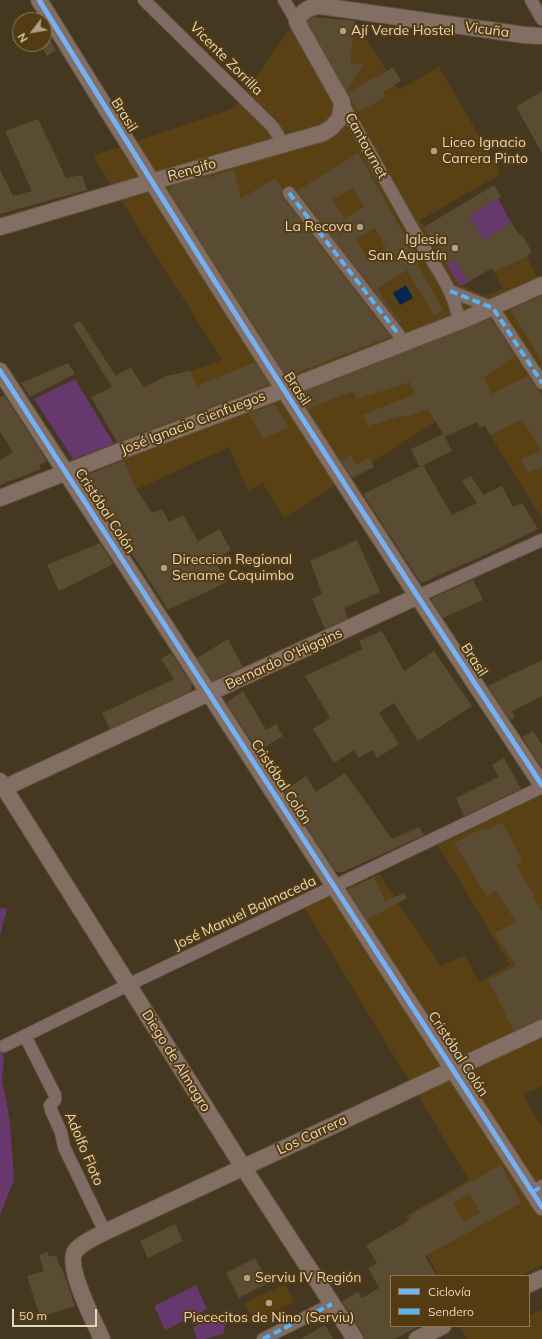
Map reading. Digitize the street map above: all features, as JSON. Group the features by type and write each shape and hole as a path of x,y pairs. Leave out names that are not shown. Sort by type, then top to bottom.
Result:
{"street":[{"name":"Brasil","path":"39,0 151,182 283,390 542,786"},
{"name":"Vicente Zorrilla","path":"144,0 272,126 278,135 281,144"},
{"name":"Cantournet","path":"284,0 450,291 457,308 459,321"},
{"path":"531,0 542,19"},
{"name":"Vicuña","path":"297,22 299,16 308,9 314,6 321,6 524,35 542,36"},
{"name":"Rengifo","path":"0,227 323,133 340,118 342,102"},
{"path":"289,193 399,335"},
{"name":"José Ignacio Cienfuegos","path":"0,498 493,308 542,285"},
{"path":"450,291 493,308 542,383"},
{"name":"Cristóbal Colón","path":"0,371 453,1069 537,1189 542,1207"},
{"name":"Bernardo O'Higgins","path":"2,784 209,693 542,540"},
{"name":"Diego de Almagro","path":"2,784 243,1167 354,1339"},
{"name":"José Manuel Balmaceda","path":"4,1046 542,786"},
{"name":"Los Carrera","path":"102,1339 74,1272 72,1262 73,1256 83,1245 105,1232 542,1028"},
{"name":"Adolfo Floto","path":"25,1036 55,1095 56,1098 50,1105 61,1132 66,1152 105,1232"},
{"path":"530,1284 542,1278"},
{"path":"263,1339 332,1304"},
{"path":"417,1339 441,1327"}],"shaded area":[{"path":"299,16 355,21 399,90 439,67 501,174 420,220 459,285 485,296 503,289 494,272 527,257 535,274 540,277 542,276 542,518 486,428 504,415 480,428 470,405 435,422 284,518 263,483 248,491 229,447 137,489 124,459 156,446 127,395 165,377 190,371 222,360 93,156 234,108"},
{"path":"498,199 511,222 484,240 469,216"},
{"path":"455,260 468,282 462,286 459,285 447,265"},
{"path":"75,379 114,444 73,459 34,399"},
{"path":"542,794 542,1086 523,1095 542,1128 542,1265 522,1275 438,1275 405,1216 469,1180 304,907 379,874 441,966 465,955 479,982 510,965 437,844"},
{"path":"0,908 7,909 0,936"},
{"path":"0,1040 4,1060 2,1079 10,1122 14,1180 0,1215"},
{"name":"Piececitos de Nino (Serviu)","path":"285,1284 294,1302 254,1322 244,1303"},
{"path":"196,1285 207,1309 165,1330 154,1306"},
{"path":"542,1309 542,1339 467,1339 460,1328 530,1327 530,1315"},
{"path":"229,1311 223,1334 205,1339 197,1339 193,1327"}],"water":[{"path":"406,285 413,298 400,305 393,293"}],"building":[{"path":"313,17 355,21 350,64 364,63 346,91 308,23 308,21"},
{"path":"52,43 56,50 47,56 45,52 52,52"},
{"path":"393,67 401,81 383,92 386,97 358,112 348,93 374,77 375,79"},
{"path":"542,91 542,153 516,107"},
{"path":"38,119 66,178 82,175 87,190 0,214 0,170 13,196 32,191 5,131"},
{"name":"La Recova","path":"358,153 420,262 417,264 443,310 434,316 407,270 377,288 389,308 396,315 401,323 400,324 297,191","holes":["353,188 364,207 344,219 333,199","375,228 386,248 367,259 356,239"]},
{"path":"234,170 241,199 275,178 283,189 283,198 390,336 389,337 291,375 285,374 170,193 170,190 174,185 202,177 203,179"},
{"path":"494,185 501,197 469,216 484,240 511,222 520,236 522,235 532,252 528,254 527,257 494,272 492,268 468,282 455,260 447,265 424,227"},
{"path":"542,296 542,361 512,312 513,308"},
{"path":"490,319 515,356 484,377 491,394 528,376 542,396 542,467 528,473 521,459 541,451 522,419 490,435 485,425 480,428 477,422 445,437 452,451 420,467 411,449 443,434 428,409 406,417 405,415 368,426 363,415 415,394 410,382 357,399 353,391 308,410 298,394"},
{"path":"80,321 116,376 131,367 144,388 166,376 190,371 197,386 255,362 268,382 266,386 117,442 91,397 112,387 73,325"},
{"path":"68,363 75,374 30,397 21,383"},
{"path":"4,395 47,461 39,465 41,469 0,485 0,460 13,452 0,432 0,397"},
{"path":"273,405 276,406 289,427 263,439 249,414"},
{"path":"351,455 356,465 369,458 374,467 352,478 341,460"},
{"path":"124,460 137,490 152,513 162,509 169,522 183,515 198,541 219,529 231,550 214,560 227,582 168,610 86,482 89,474"},
{"path":"423,465 452,515 477,503 462,481 471,476 483,495 502,486 513,507 522,503 538,529 487,554 421,583 363,494"},
{"path":"357,540 380,592 344,608 348,618 325,629 312,599 322,594 310,561"},
{"path":"100,543 113,564 59,591 47,565"},
{"path":"473,580 483,600 443,618 431,599"},
{"path":"382,631 404,671 434,651 472,706 418,741 394,703 379,713 399,744 377,758 372,750 359,758 354,750 334,763 313,729 330,718 305,676 363,649 359,641"},
{"path":"228,639 243,667 212,681 197,658"},
{"path":"171,653 192,684 191,691 110,729 102,713 174,679 161,659"},
{"path":"542,660 542,696 512,711 515,717 510,720 488,686"},
{"path":"243,691 266,730 276,724 283,736 258,751 227,704"},
{"path":"533,731 542,745 542,768 522,737"},
{"path":"504,758 521,789 464,816 456,798 499,777 492,765"},
{"path":"345,773 392,839 419,827 424,835 343,872 336,872 284,792 306,776 316,792"},
{"path":"503,823 522,860 516,865 535,896 533,898 542,911 542,1019 514,1031 488,980 516,966 495,933 516,922 496,890 487,897 454,843 483,828 485,830"},
{"path":"374,877 385,901 404,893 407,898 367,920 348,890"},
{"path":"501,1165 521,1203 425,1256 436,1275 390,1275 390,1327 417,1327 395,1339 364,1339 363,1334 342,1301 358,1292 362,1298 379,1288 368,1268 377,1263 366,1245 412,1219 410,1215","holes":["470,1194 480,1213 463,1222 453,1203"]},
{"path":"175,1224 183,1241 148,1258 140,1241"},
{"path":"47,1252 49,1257 56,1255 75,1306 40,1317 27,1276 44,1271 39,1255"},
{"name":"Serviu IV Región","path":"255,1258 268,1283 239,1298 226,1273"},
{"path":"325,1325 333,1339 300,1339"}],"marked path":[{"path":"289,193 399,335"},
{"path":"450,291 493,308 542,383"},
{"path":"533,1192 542,1186"},
{"path":"263,1339 332,1304"}],"cycle path":[{"path":"39,0 287,395 542,785"},
{"path":"0,371 542,1207"}],"place":[{"name":"Ají Verde Hostel","path":"343,31"},
{"name":"Liceo Ignacio Carrera Pinto","path":"434,151"},
{"name":"La Recova","path":"360,227"},
{"name":"Iglesia San Agustín","path":"455,248"},
{"name":"Direccion Regional Sename Coquimbo","path":"164,568"},
{"name":"Serviu IV Región","path":"247,1278"},
{"name":"Piececitos de Nino (Serviu)","path":"269,1303"}]}
